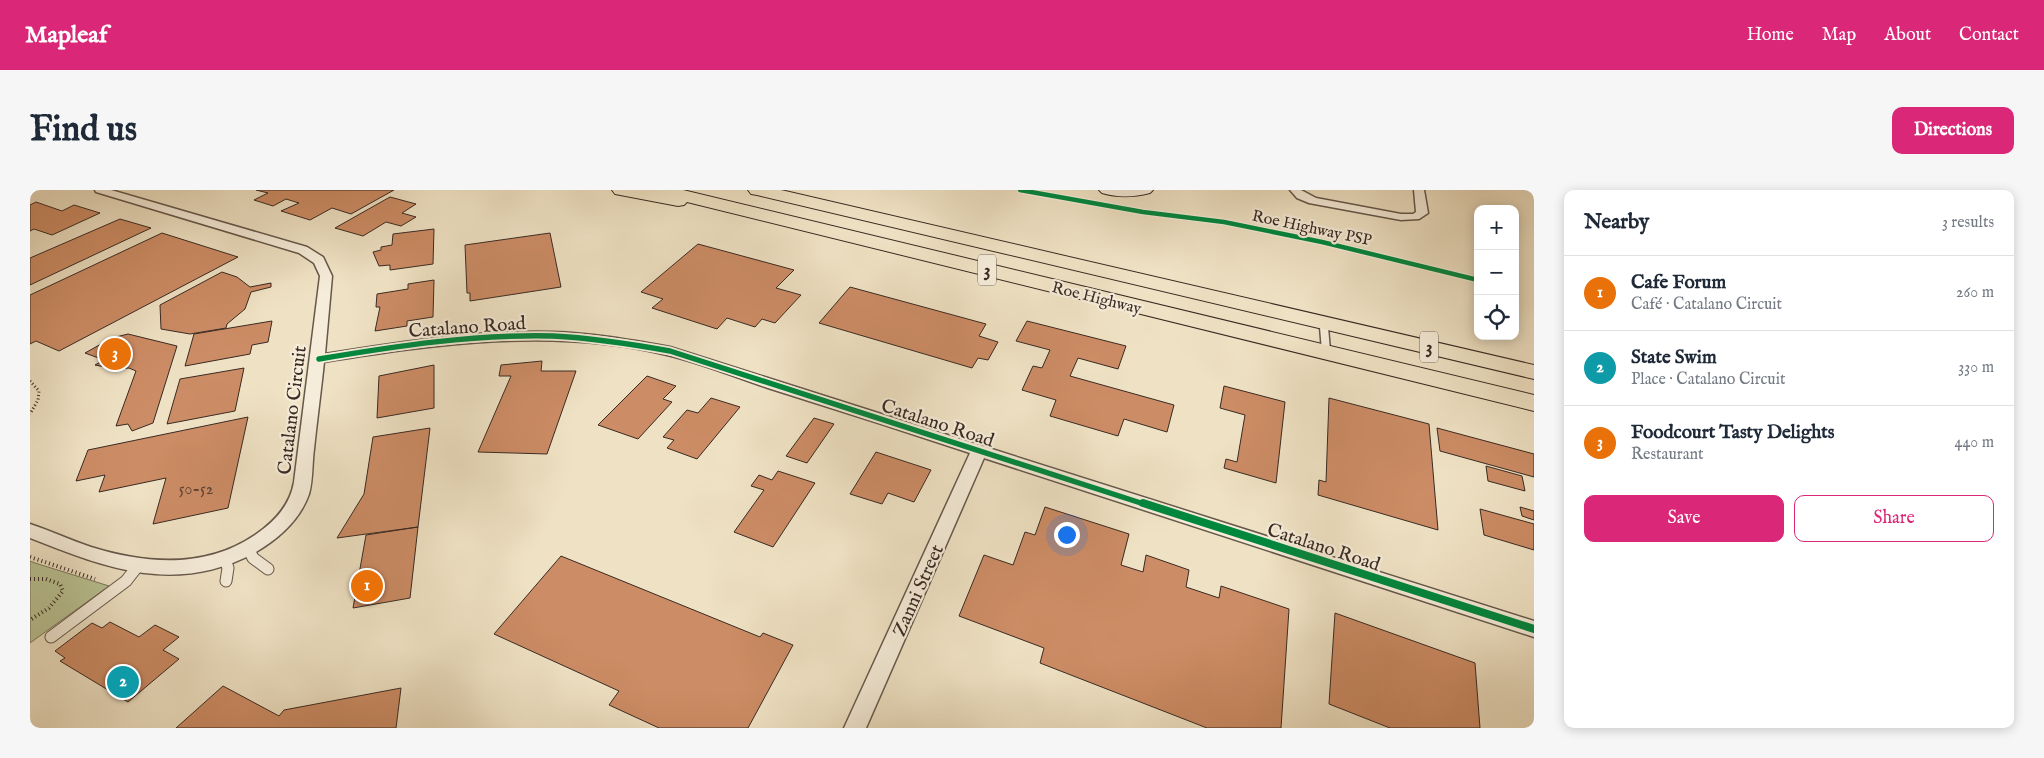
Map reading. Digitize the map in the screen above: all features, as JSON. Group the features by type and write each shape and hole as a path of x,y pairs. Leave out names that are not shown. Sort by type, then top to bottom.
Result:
{"highway":[{"path":"621,190 793,222"},
{"name":"Roe Highway","path":"660,190 1534,403"},
{"name":"Roe Highway","path":"757,190 1534,372"},
{"path":"775,190 850,211"}],"street":[{"name":"Catalano Circuit","path":"30,531 112,561 137,567 181,568 225,559 271,534 289,516 300,493 319,358 326,276 323,264 315,256 277,242 100,190"},
{"path":"1107,190 1132,193 1144,190"},
{"path":"1295,190 1301,196 1313,201 1402,217 1415,217 1422,213 1419,190"},
{"name":"Catalano Road","path":"319,358 442,341 538,336 593,338 670,350 1534,629"},
{"name":"Zanni Street","path":"855,728 979,451"}],"lane":[{"path":"1324,323 1326,351"},
{"path":"248,548 253,558 268,569"},
{"path":"225,559 228,568 226,581"},
{"path":"51,637 126,581 137,567"},
{"path":"107,596 118,599"}],"path":[{"path":"30,381 39,391 38,400 30,414"},
{"path":"30,557 95,579"},
{"path":"30,579 46,579 60,584 63,590 58,598 40,615 30,620"}],"green space":[{"path":"30,561 35,563 109,586 30,643"}],"building":[{"path":"256,190 394,190 351,214 332,208 310,220 281,211 299,203 286,199 273,206 254,200 268,193"},
{"path":"390,197 416,204 402,213 416,217 401,226 386,222 363,236 335,228"},
{"path":"36,202 62,211 74,205 100,213 52,235 34,229 30,231 30,205"},
{"path":"120,219 151,228 30,285 30,258"},
{"path":"434,229 433,264 390,270 390,265 379,266 373,252 381,250 381,247 392,245 393,234"},
{"path":"162,233 238,257 59,351 36,341 30,344 30,295"},
{"path":"550,233 561,287 470,301 470,293 467,293 465,245"},
{"path":"698,244 794,270 776,288 801,295 775,323 762,319 755,327 727,318 717,329 652,308 663,299 641,292"},
{"path":"222,272 237,277 250,287 271,283 271,287 251,292 245,309 227,324 226,328 190,334 161,329 160,305"},
{"path":"434,280 433,317 407,321 407,326 375,331 380,307 376,307 377,294 408,289 408,284"},
{"path":"850,287 986,324 979,336 998,342 988,360 978,358 972,368 819,323"},
{"path":"272,321 268,342 252,345 250,354 185,366 194,334"},
{"path":"1027,321 1126,346 1118,369 1078,358 1070,376 1174,405 1167,432 1124,419 1118,436 1050,416 1056,400 1022,390 1033,366 1042,368 1050,350 1016,341"},
{"path":"128,334 177,346 153,423 132,431 128,424 116,426 136,371 129,368 116,369 95,365 104,360 85,353 112,338"},
{"path":"542,361 541,371 576,371 547,454 478,452 511,376 499,376 501,365"},
{"path":"434,365 434,408 377,418 379,376"},
{"path":"244,368 235,411 167,424 180,379"},
{"path":"647,376 676,386 663,399 672,402 638,439 598,425"},
{"path":"1224,386 1285,402 1276,483 1224,468 1226,459 1237,462 1245,415 1220,408"},
{"path":"711,398 740,407 697,459 667,448 674,440 663,437 687,410 698,413"},
{"path":"1329,398 1429,424 1438,530 1318,495 1319,480 1326,482"},
{"path":"248,417 228,508 153,524 166,478 99,492 105,475 76,481 88,450"},
{"path":"814,418 834,424 807,463 786,456"},
{"path":"430,428 418,527 337,538 364,494 373,437"},
{"path":"1437,428 1534,454 1534,477 1440,451"},
{"path":"876,452 931,470 914,502 888,493 882,504 850,494"},
{"path":"1486,466 1522,476 1525,491 1488,481"},
{"path":"778,471 815,483 773,547 734,532 764,490 751,486 759,475 772,480"},
{"path":"1045,507 1129,534 1121,565 1143,572 1146,555 1189,570 1186,587 1219,598 1221,586 1289,609 1281,728 1207,728 1040,663 1044,648 959,616 984,555 1013,565 1025,532 1035,535"},
{"path":"1520,507 1534,511 1534,520 1522,516"},
{"path":"1480,509 1534,524 1534,550 1484,535"},
{"path":"418,527 410,598 353,608 366,535"},
{"path":"561,556 760,637 763,633 793,645 748,728 659,728 609,705 619,691 494,634"},
{"path":"1335,613 1475,663 1480,728 1390,728 1329,704"},
{"path":"110,622 139,637 155,625 179,637 163,650 179,659 128,702 60,661 65,658 55,651 92,623 102,628"},
{"path":"223,686 279,716 284,710 401,688 396,728 176,728"}],"cycle path":[{"name":"Roe Highway PSP","path":"1020,190 1143,212 1224,222 1322,242 1474,279"},
{"path":"319,359 428,343 510,336 554,336 588,339 670,351 1534,629"}],"place":[{"name":"Foodcourt Tasty Delights","path":"115,354"},
{"name":"Cafe Forum","path":"367,586"},
{"name":"State Swim","path":"123,682"}]}
